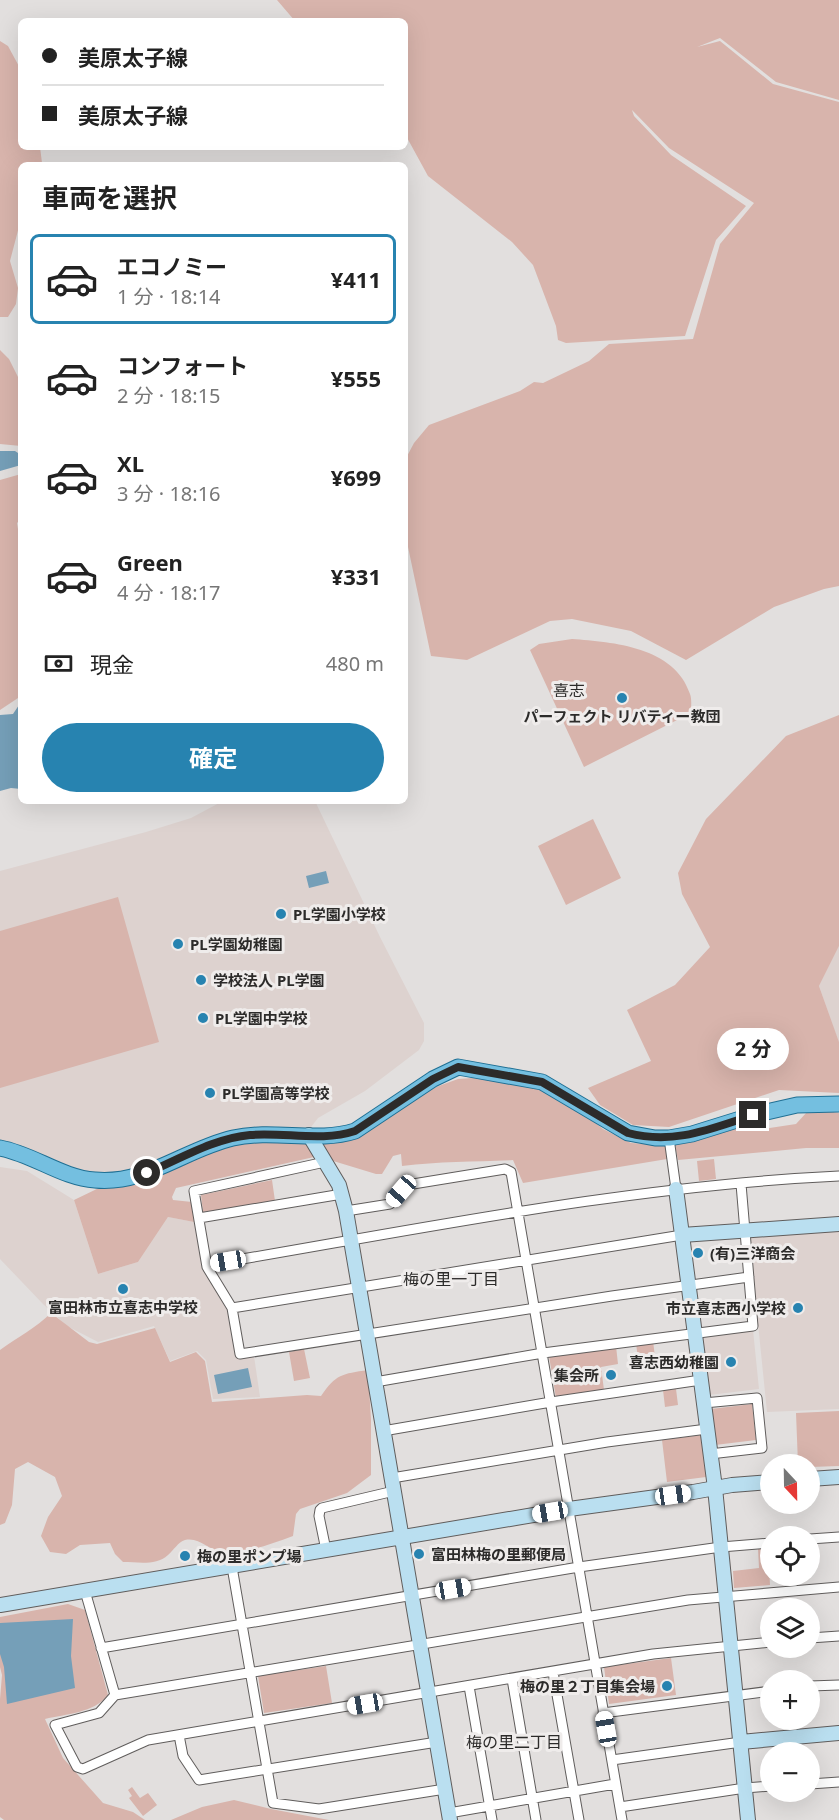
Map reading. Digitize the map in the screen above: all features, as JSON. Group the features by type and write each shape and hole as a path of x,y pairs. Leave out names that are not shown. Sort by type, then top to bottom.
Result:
{"main road":[{"path":"0,1148 18,1152 79,1178 108,1181 128,1179 232,1138 249,1135 344,1134 355,1131 433,1079 458,1067 533,1079 550,1086 628,1133 655,1138 692,1134 772,1110 797,1105 839,1104"}],"street":[{"path":"309,1135 339,1185 346,1211 449,1817 490,1806 615,1784"},
{"path":"669,1138 715,1488 748,1820"},
{"path":"325,1162 194,1191 207,1265 232,1308 240,1354 749,1277"},
{"path":"346,1211 390,1204 401,1191 413,1184 505,1169 509,1170 513,1177 622,1820"},
{"path":"207,1265 591,1200 676,1189 839,1176"},
{"path":"375,1382 543,1353 753,1326 741,1184"},
{"path":"199,1218 342,1194"},
{"path":"232,1308 682,1235 839,1224"},
{"path":"383,1431 551,1402 701,1380"},
{"path":"704,1403 757,1398 762,1448 710,1454"},
{"path":"326,1550 319,1516 322,1508 393,1485 559,1450 707,1430"},
{"path":"820,1478 839,1477"},
{"path":"0,1605 569,1509 760,1483"},
{"path":"820,1538 839,1537"},
{"path":"101,1648 579,1567 721,1547 760,1544"},
{"path":"232,1567 273,1803 319,1809 445,1789"},
{"path":"760,1643 653,1654 148,1740 82,1769 78,1767 56,1725 99,1713 115,1695 726,1596 839,1587"},
{"path":"85,1591 115,1695"},
{"path":"820,1637 839,1636"},
{"path":"553,1672 579,1820"},
{"path":"512,1679 536,1820"},
{"path":"820,1686 839,1685"},
{"path":"469,1686 492,1820"},
{"path":"603,1713 760,1691"},
{"path":"612,1760 741,1742 839,1733"},
{"path":"179,1735 183,1756 200,1780 437,1742"},
{"path":"820,1783 839,1782"},
{"path":"620,1808 760,1787"}],"shaded area":[{"path":"277,0 839,0 839,100 776,82 720,38 697,47 720,41 773,84 839,102 839,586 774,607 686,660 631,631 572,619 550,621 467,660 431,656 408,547 408,454 414,443 429,425 520,391 534,382 543,383 589,361 609,344 693,339 720,244 754,203 669,148 632,110 634,116 671,155 746,206 716,240 685,336 566,343 558,340 556,326 533,265 512,242 428,176 408,139 408,18 292,18"},
{"path":"0,41 8,46 18,64 18,150 40,150 42,162 18,162 18,230 10,261 18,288 16,304 8,317 0,317"},
{"path":"0,350 9,359 18,377 18,446 0,444"},
{"path":"18,475 18,698 0,710 0,480"},
{"path":"572,639 623,645 657,657 671,666 682,678 691,696 691,713 584,767 530,650 539,644"},
{"path":"839,715 839,946 819,986 839,1042 839,1093 779,1090 669,1127 633,1125 600,1105 588,1088 651,1061 627,1010 675,985 710,947 682,894 678,873 706,819 786,736"},
{"name":"学校法人 PL学園","path":"217,804 316,804 424,1023 424,1041 419,1050 365,1091 318,1118 308,1131 275,1126 227,1131 147,1167 109,1174 81,1171 16,1144 0,1141 0,871 191,818"},
{"path":"593,819 621,878 566,905 538,846"},
{"path":"118,897 159,1042 0,1088 0,931"},
{"path":"839,946 839,1043 819,986"},
{"path":"487,1077 521,1081 573,1105 603,1129 631,1143 662,1145 669,1148 667,1159 523,1183 513,1160 402,1166 401,1154 393,1156 382,1174 376,1174 330,1160 320,1142 413,1100 436,1087 458,1079"},
{"path":"821,1110 839,1113 839,1148 806,1148 678,1160 675,1145 738,1128 750,1126 763,1129 796,1124 807,1112"},
{"path":"304,1139 314,1157 176,1188 173,1200 192,1202 194,1222 168,1217 138,1262 98,1274 74,1200 103,1186 236,1141"},
{"path":"714,1159 716,1179 699,1181 697,1161"},
{"name":"富田林市立喜志中学校","path":"0,1167 27,1171 74,1200 98,1274 138,1262 168,1217 194,1222 202,1265 229,1308 238,1358 254,1356 260,1397 213,1399 206,1360 197,1351 170,1361 154,1326 98,1342 67,1326 0,1259"},
{"path":"272,1180 275,1201 203,1212 201,1195"},
{"name":"市立喜志西小学校","path":"839,1229 839,1409 767,1412 749,1235"},
{"path":"51,1313 89,1342 97,1344 155,1328 170,1362 196,1352 205,1361 212,1402 321,1396 340,1376 368,1370 371,1475 347,1493 300,1509 296,1514 293,1536 257,1548 230,1552 220,1551 195,1540 185,1540 163,1558 147,1563 123,1562 115,1554 110,1543 80,1545 66,1554 50,1552 41,1536 48,1517 62,1496 55,1477 28,1462 15,1469 12,1505 5,1523 0,1525 0,1350"},
{"name":"喜志西幼稚園","path":"753,1330 759,1389 709,1395 702,1336"},
{"path":"653,1341 655,1357 638,1359 636,1343"},
{"path":"616,1346 618,1364 601,1367 604,1390 556,1398 549,1356"},
{"path":"304,1349 310,1378 294,1381 289,1352"},
{"path":"676,1389 678,1405 665,1407 663,1390"},
{"path":"752,1404 756,1440 715,1445 711,1409"},
{"path":"839,1411 839,1466 820,1467 820,1454 798,1454 796,1413"},
{"path":"701,1435 706,1477 667,1482 662,1440"},
{"path":"758,1548 760,1548 760,1586 734,1588 733,1571 759,1568"},
{"path":"68,1604 85,1610 108,1695 95,1706 45,1719 63,1758 103,1803 133,1812 145,1820 4,1820 0,1817 2,1675 0,1617"},
{"path":"671,1658 676,1695 609,1704 604,1667"},
{"path":"326,1666 332,1703 264,1713 258,1676"},
{"path":"132,1787 140,1798 148,1793 157,1805 143,1816 129,1798 132,1796 128,1790"},
{"path":"234,1800 329,1820 171,1820 202,1807"}],"water":[{"path":"0,451 18,453 18,466 0,471"},
{"path":"18,706 18,789 0,791 0,715 13,714"},
{"path":"326,871 329,883 309,888 306,876"},
{"path":"248,1368 252,1387 218,1394 214,1375"},
{"path":"73,1619 71,1656 75,1688 7,1704 4,1667 0,1654 0,1623"}],"place":[{"name":"パーフェクト リバティー教団","path":"622,698"},
{"name":"PL学園小学校","path":"281,914"},
{"name":"PL学園幼稚園","path":"178,944"},
{"name":"学校法人 PL学園","path":"201,980"},
{"name":"PL学園中学校","path":"203,1018"},
{"name":"PL学園高等学校","path":"210,1093"},
{"name":"(有)三洋商会","path":"698,1253"},
{"name":"富田林市立喜志中学校","path":"123,1289"},
{"name":"市立喜志西小学校","path":"798,1308"},
{"name":"喜志西幼稚園","path":"731,1362"},
{"name":"集会所","path":"611,1375"},
{"name":"富田林梅の里郵便局","path":"419,1554"},
{"name":"梅の里ポンプ場","path":"185,1556"},
{"name":"梅の里２丁目集会場","path":"667,1686"}],"district":[{"name":"喜志","path":"569,690"},
{"name":"梅の里一丁目","path":"451,1279"},
{"name":"梅の里二丁目","path":"514,1742"}],"route":[{"path":"147,1173 232,1138 282,1134 326,1136 355,1131 433,1079 458,1067 542,1082 628,1133 642,1137 669,1138 692,1134 753,1115"}]}
